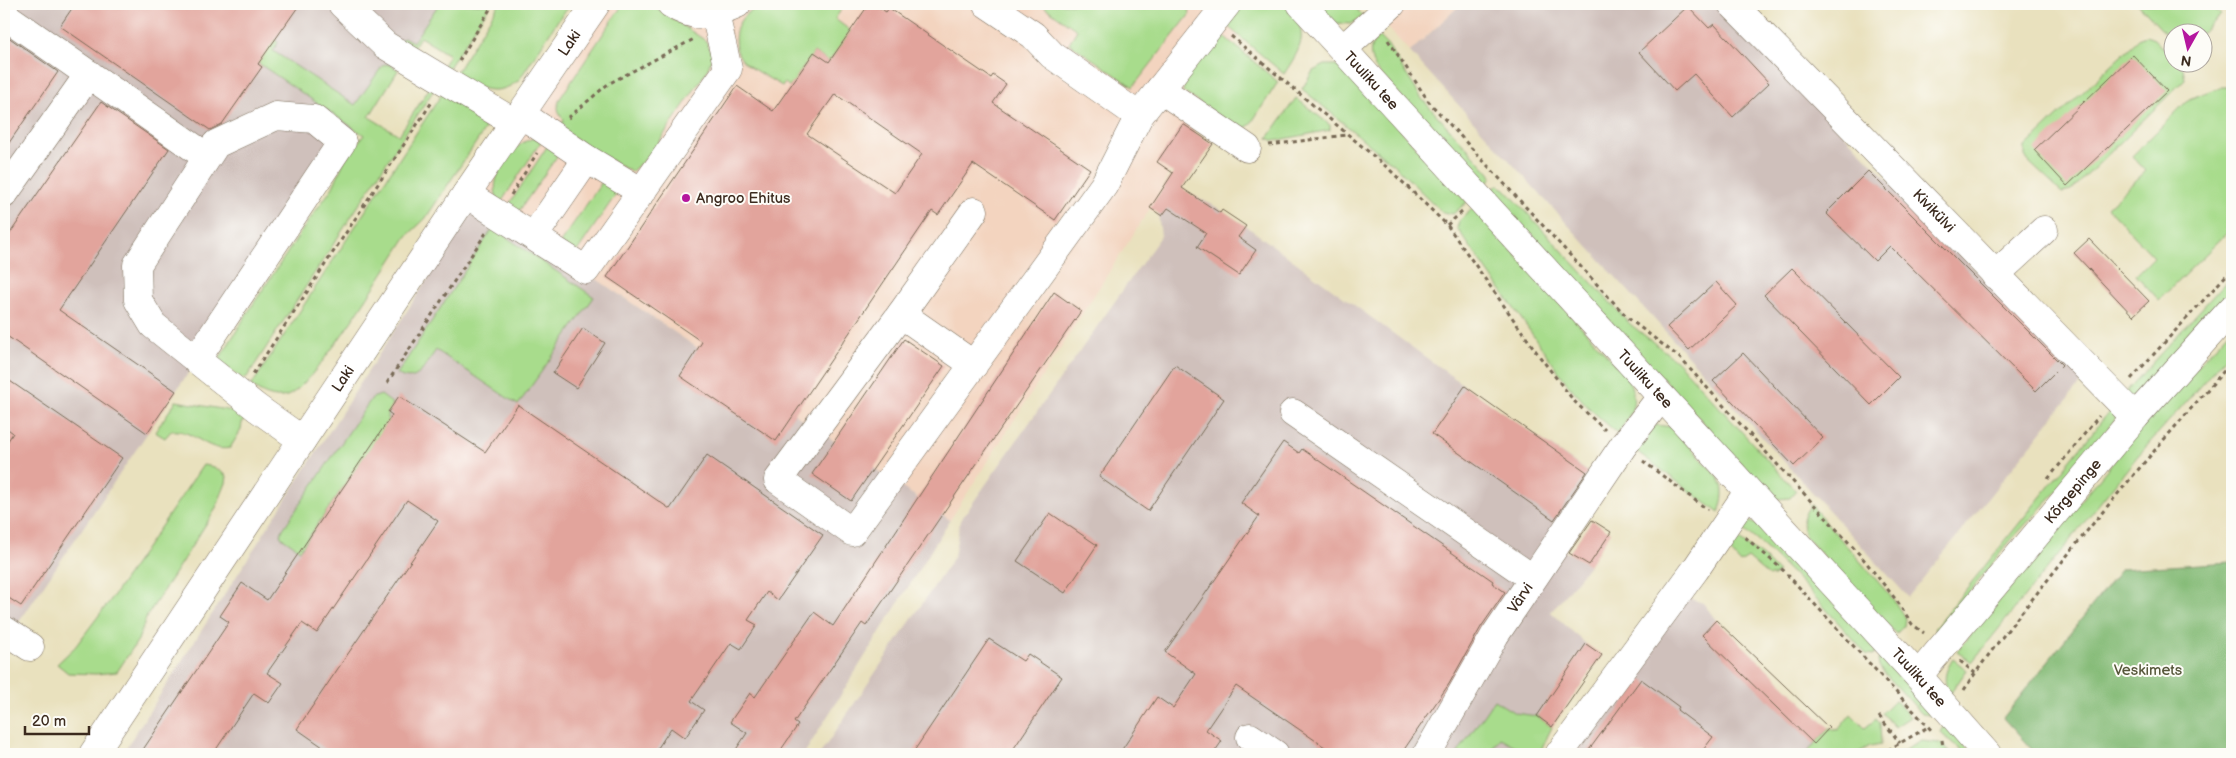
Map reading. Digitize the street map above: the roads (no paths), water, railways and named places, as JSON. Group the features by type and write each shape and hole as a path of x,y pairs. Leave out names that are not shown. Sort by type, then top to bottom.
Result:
{"street":[{"path":"342,4 385,45 446,82 550,134 586,159 642,192"},
{"name":"Laki","path":"93,754 466,194 596,4"},
{"path":"466,194 499,213 586,270 728,69 723,15 686,13 671,4"},
{"path":"987,4 1033,35 1052,55 1139,116"},
{"path":"974,211 902,314 778,480 852,532 1104,185 1139,116 1227,4"},
{"name":"Tuuliku tee","path":"1301,4 1918,676 1987,754"},
{"path":"1343,49 1392,4"},
{"name":"Kivikülvi","path":"1732,4 1871,144 1995,275 2135,417"},
{"path":"4,15 207,157"},
{"path":"4,194 89,74"},
{"path":"1160,89 1247,148"},
{"path":"196,360 342,142 314,119 276,116 216,144 137,265 138,300 153,325 196,360 240,395 302,440"},
{"path":"534,236 586,159"},
{"path":"1995,275 2044,230"},
{"name":"Kõrgepinge","path":"1918,676 2135,417 2232,309"},
{"path":"902,314 974,364"},
{"name":"Värvi","path":"1427,754 1495,635 1532,578 1661,397"},
{"path":"1293,413 1532,578"},
{"path":"1559,754 1695,570 1748,492"},
{"path":"4,630 30,647"},
{"path":"1250,737 1275,754"}],"place":[{"name":"Angroo Ehitus","path":"686,198"}],"park label":[{"name":"Veskimets","path":"2148,670"}]}
